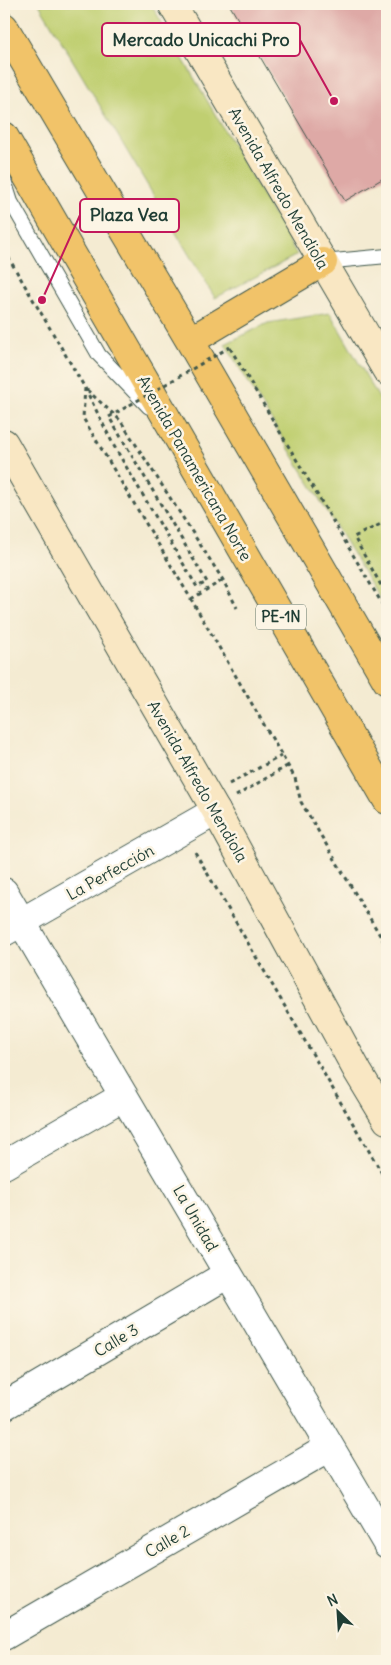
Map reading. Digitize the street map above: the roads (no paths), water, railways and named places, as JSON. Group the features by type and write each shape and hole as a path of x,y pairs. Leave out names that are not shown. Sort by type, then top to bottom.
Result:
{"highway":[{"path":"4,27 190,341 387,681"},
{"name":"Avenida Panamericana Norte","path":"4,136 387,800"},
{"path":"190,341 323,262"}],"main road":[{"name":"Avenida Alfredo Mendiola","path":"172,4 387,371"},
{"name":"Avenida Alfredo Mendiola","path":"4,443 213,805 358,1072 387,1120"}],"street":[{"name":"La Perfección","path":"12,927 182,831 213,805"},
{"name":"La Unidad","path":"4,892 12,927 124,1096 387,1544"},
{"path":"4,1165 124,1096"},
{"name":"Calle 3","path":"4,1406 228,1274"},
{"name":"Calle 2","path":"4,1636 330,1447"}],"lane":[{"path":"4,180 11,202 99,355 174,433"},
{"path":"323,262 387,256"},
{"path":"358,1072 387,1102"}],"place":[{"name":"Mercado Unicachi Pro","path":"334,101"},
{"name":"Plaza Vea","path":"42,300"}]}
